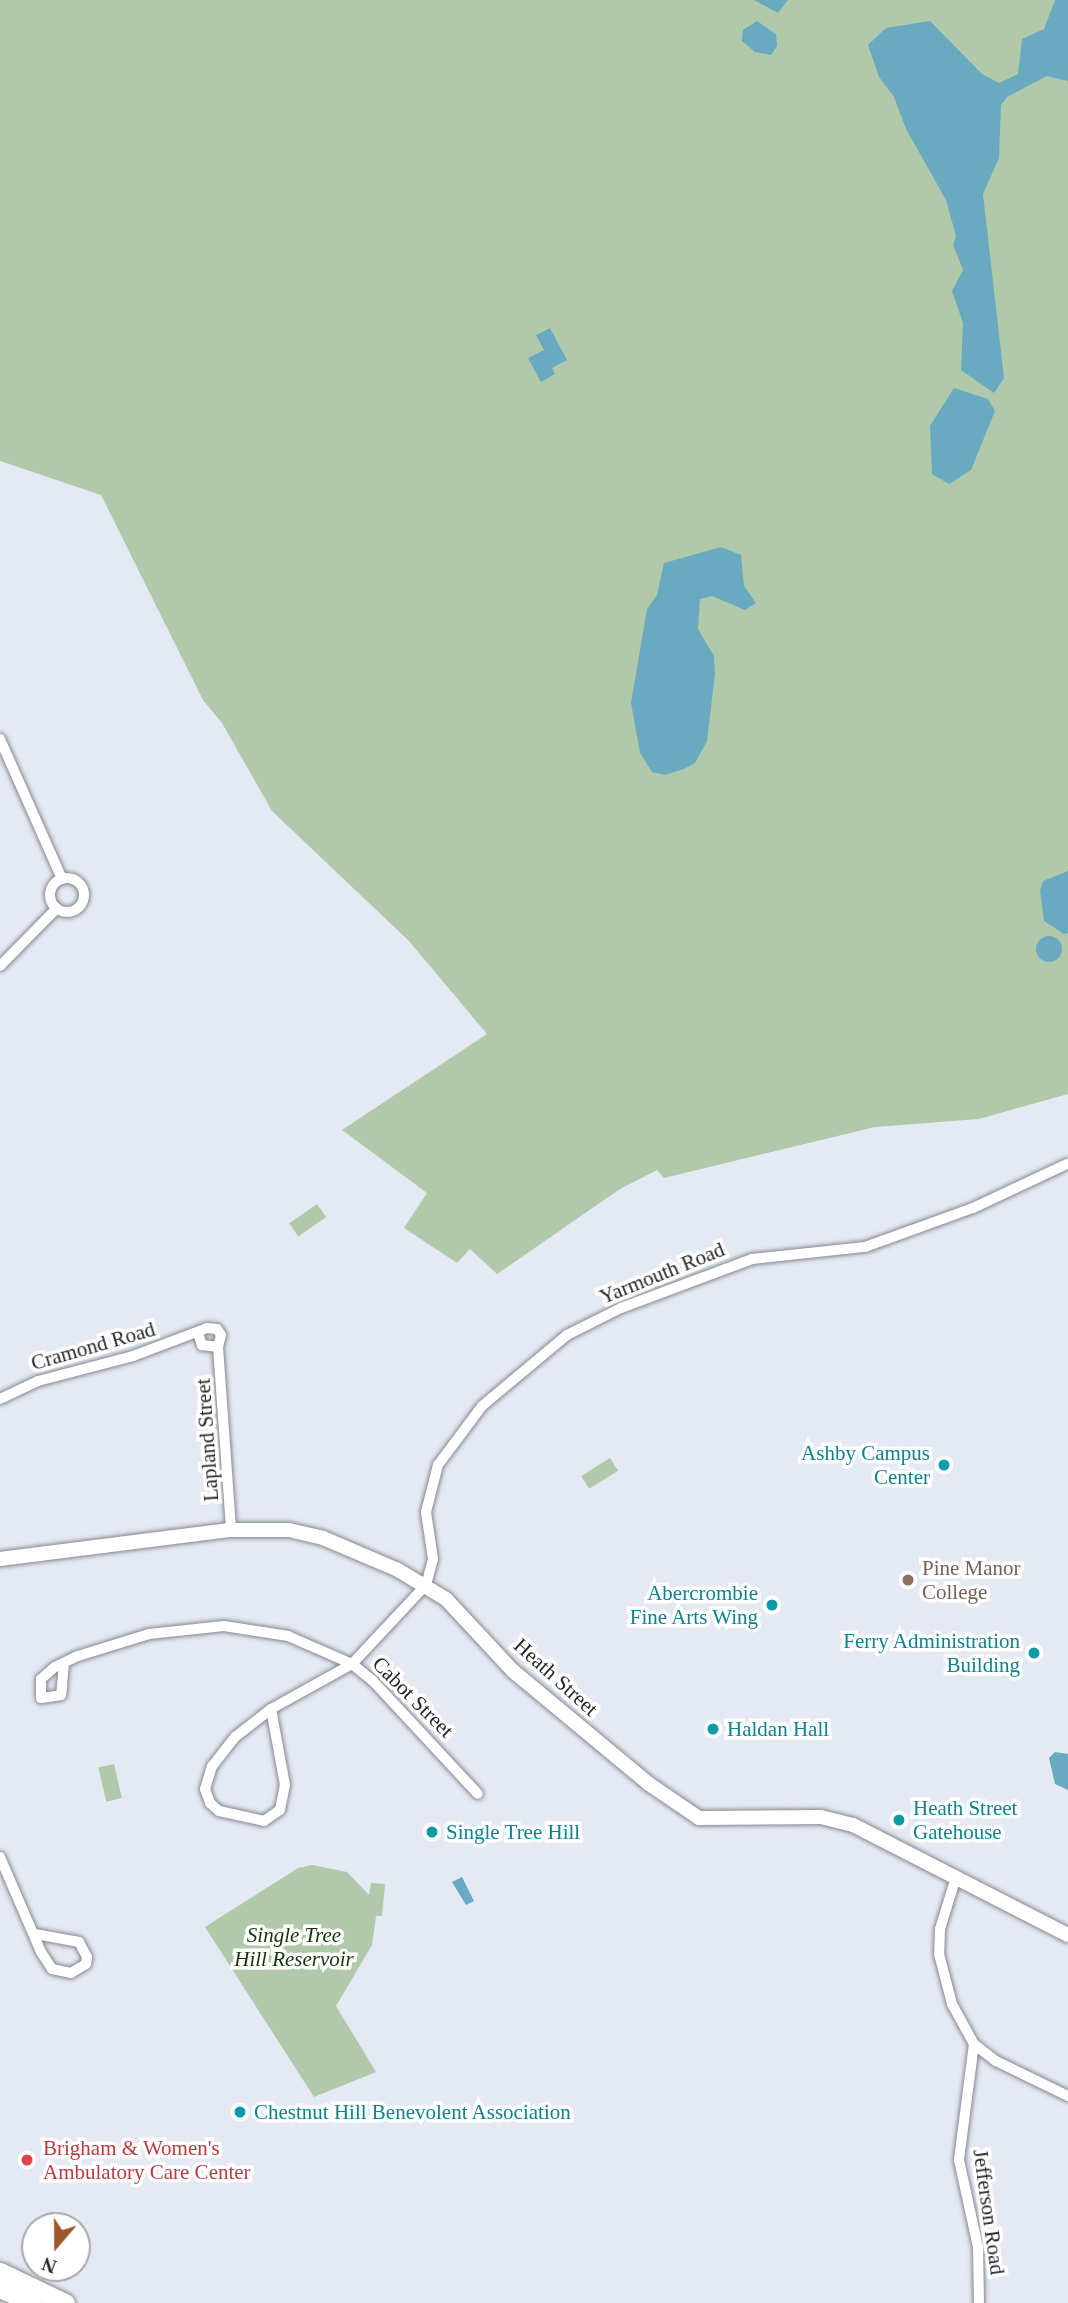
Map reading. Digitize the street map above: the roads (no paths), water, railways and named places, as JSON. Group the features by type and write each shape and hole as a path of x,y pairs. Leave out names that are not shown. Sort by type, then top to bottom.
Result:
{"highway":[{"path":"0,2272 65,2303"},
{"path":"0,2288 32,2303"}],"street":[{"path":"0,739 62,879"},
{"path":"0,966 57,908 77,909 84,896 77,881 62,879"},
{"path":"57,908 51,890 62,879"},
{"name":"Yarmouth Road","path":"426,1585 433,1559 427,1505 438,1465 481,1406 567,1335 621,1308 752,1259 865,1247 974,1208 1067,1164"},
{"name":"Lapland Street","path":"218,1348 202,1345 198,1333 217,1329 221,1335 218,1348 231,1530"},
{"name":"Cramond Road","path":"0,1399 38,1381 198,1333"},
{"name":"Heath Street","path":"0,1559 231,1530 289,1530 323,1538 426,1585 477,1629 513,1671 649,1784 699,1818 831,1819 875,1834 1068,1935"},
{"path":"271,1709 285,1785 283,1806 266,1821 219,1811 210,1803 205,1789 212,1766 234,1737 271,1709 352,1664 426,1585"},
{"name":"Cabot Street","path":"64,1663 149,1634 224,1626 288,1636 352,1664 394,1699 478,1794"},
{"path":"0,1857 35,1934 52,1969 71,1973 86,1964 88,1956 79,1941 35,1934"},
{"path":"956,1877 940,1929 939,1954 942,1979 974,2044 996,2060 1068,2096"},
{"name":"Jefferson Road","path":"974,2044 959,2160 978,2247 979,2303"}],"water":[{"path":"754,0 788,0 778,13"},
{"path":"1055,0 1068,0 1068,81 1047,76 1007,97 1001,105 999,158 983,194 1004,378 994,393 961,370 963,323 952,291 963,270 953,245 956,236 946,200 906,129 894,97 879,77 868,45 886,28 930,21 982,74 999,83 1018,74 1022,39 1044,29"},
{"path":"757,21 776,34 777,46 771,55 755,52 742,41 743,30"},
{"path":"550,328 567,360 552,368 555,374 541,382 528,358 544,350 536,335"},
{"path":"954,388 988,399 995,411 971,470 949,484 932,474 930,426"},
{"path":"721,547 741,555 744,586 756,603 745,610 712,596 700,599 698,629 714,656 715,674 707,741 695,763 665,775 652,772 640,753 631,703 647,609 657,595 664,563"},
{"path":"1068,871 1068,933 1064,934 1044,921 1040,890 1043,881"},
{"path":"1049,936 1058,940 1062,949 1058,958 1049,962 1040,958 1036,949 1040,940"},
{"path":"1055,1752 1068,1754 1068,1790 1055,1784 1049,1758"},
{"path":"462,1877 474,1901 466,1905 452,1882"}],"place":[{"name":"Ashby Campus Center","path":"944,1465"},
{"name":"Pine Manor College","path":"908,1580"},
{"name":"Abercrombie Fine Arts Wing","path":"772,1605"},
{"name":"Ferry Administration Building","path":"1034,1653"},
{"name":"Haldan Hall","path":"713,1729"},
{"name":"Heath Street Gatehouse","path":"899,1820"},
{"name":"Single Tree Hill","path":"432,1832"},
{"name":"Chestnut Hill Benevolent Association","path":"240,2112"},
{"name":"Brigham & Women's Ambulatory Care Center","path":"27,2160"}],"park label":[{"name":"Single Tree Hill Reservoir","path":"294,1947"}]}
